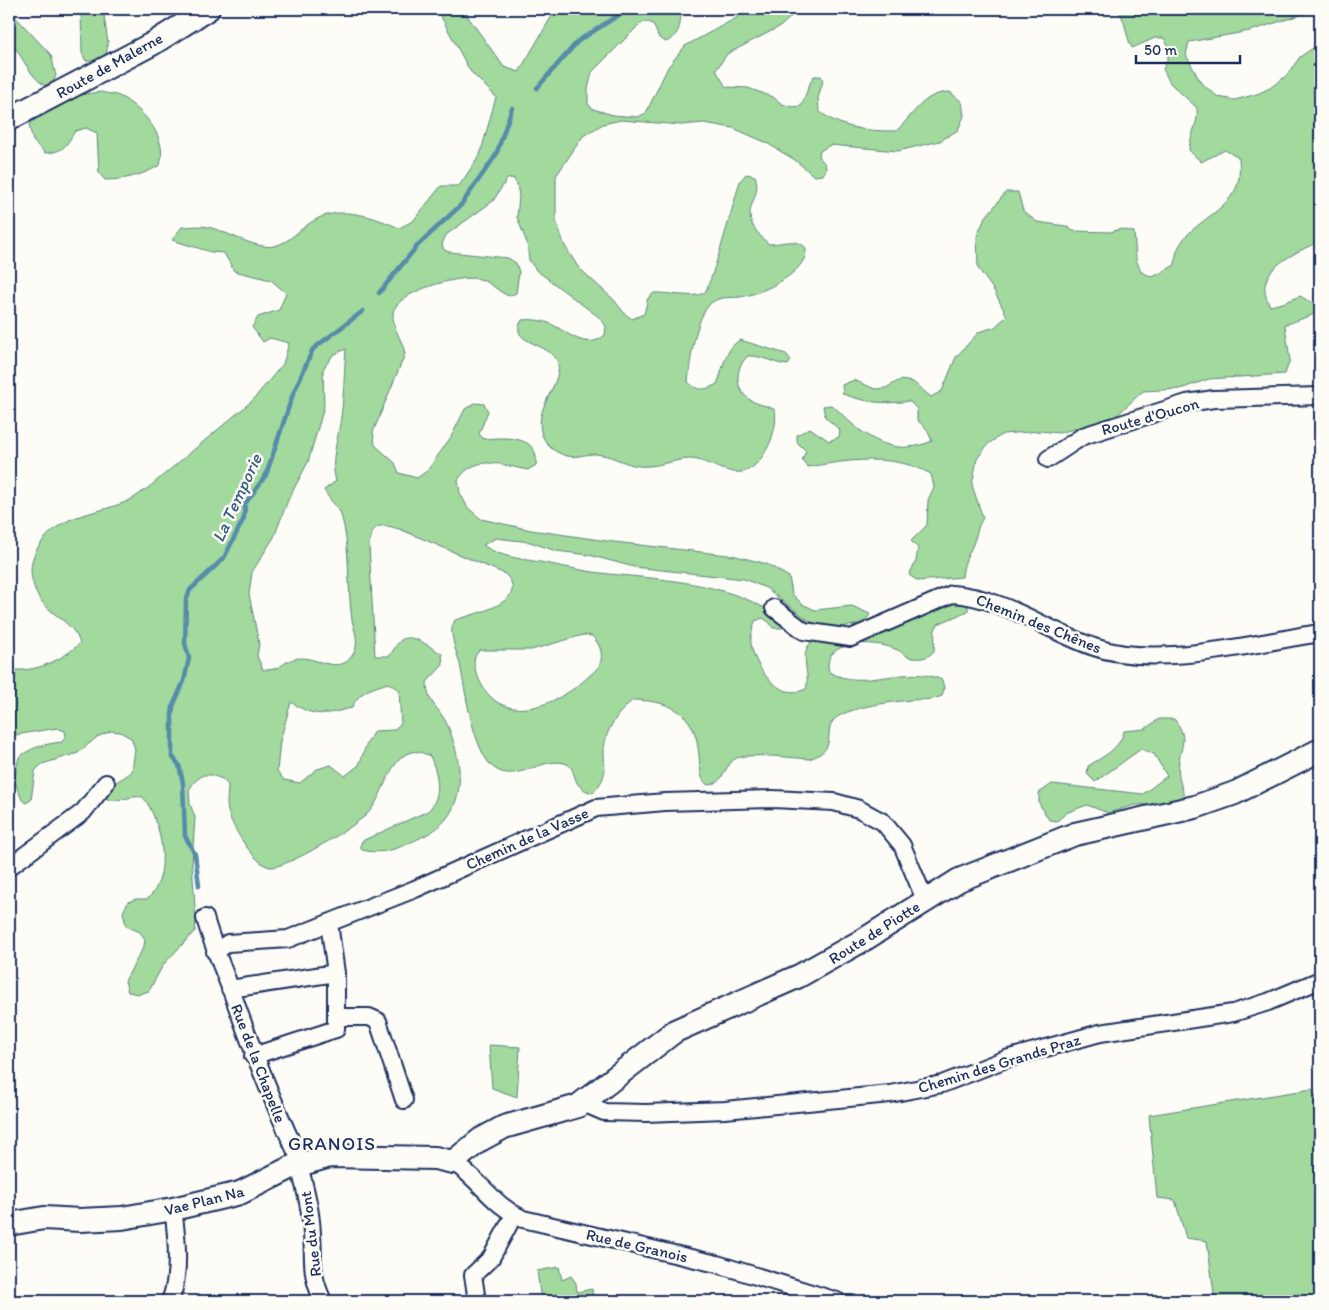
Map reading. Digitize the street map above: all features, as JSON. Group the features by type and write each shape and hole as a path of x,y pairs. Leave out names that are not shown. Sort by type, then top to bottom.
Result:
{"street":[{"name":"Route de Malerne","path":"9,119 152,44 208,9"},
{"name":"Route d'Oucon","path":"1048,459 1083,436 1186,403 1214,399 1320,396"},
{"name":"Chemin des Chênes","path":"774,608 804,631 851,638 952,594 969,595 998,604 1094,647 1127,655 1178,654 1320,633"},
{"name":"Route de Piotte","path":"453,1162 472,1146 504,1127 570,1109 583,1103 642,1055 675,1032 799,976 865,939 925,900 985,868 1075,834 1194,807 1235,793 1320,750"},
{"path":"9,868 84,812 106,783"},
{"name":"Chemin de la Vasse","path":"215,952 228,943 288,940 415,888 596,808 665,802 773,799 834,802 859,809 883,822 902,845 925,900"},
{"name":"Rue de la Chapelle","path":"205,918 215,952 253,1056 300,1165"},
{"path":"253,1056 333,1031 338,1027 336,973 329,923"},
{"name":"Rue de la Chapelle","path":"230,989 336,973"},
{"name":"Chemin des Grands Praz","path":"583,1103 596,1110 612,1114 663,1113 824,1102 903,1092 942,1084 1006,1059 1100,1034 1238,1012 1268,1002 1320,980"},
{"path":"337,1017 369,1017 378,1021 404,1100"},
{"name":"Vae Plan Na","path":"9,1224 44,1218 80,1220 114,1218 173,1209 240,1193 300,1165 326,1157 344,1155 435,1158 453,1162"},
{"name":"Rue de Granois","path":"453,1162 465,1171 502,1208 514,1214 546,1225 729,1267 837,1301"},
{"name":"Rue du Mont","path":"300,1165 312,1226 313,1275 323,1301"},
{"path":"170,1301 175,1285 176,1238 173,1209"},
{"path":"476,1301 473,1276 491,1258 514,1214"}],"green space":[{"path":"81,9 103,9 108,43 106,56 99,61 86,61 82,53"},
{"path":"437,9 467,9 468,17 504,67 519,72 556,9 681,9 679,28 671,39 666,42 659,38 653,24 648,22 641,23 592,72 588,89 588,104 593,109 613,115 638,117 646,113 668,67 685,46 738,17 743,9 806,9 797,11 781,26 727,54 716,70 726,87 748,88 773,97 782,104 793,107 801,106 814,76 821,76 823,81 818,98 819,111 836,122 855,128 875,130 896,131 926,100 940,93 950,92 962,102 964,116 958,130 940,141 898,151 830,145 820,151 819,157 825,164 826,169 823,175 814,176 795,160 765,142 733,128 704,123 681,125 621,120 603,124 583,136 556,176 556,221 565,246 578,267 632,319 644,314 648,298 654,293 700,295 704,293 717,260 740,181 746,174 755,176 757,185 750,215 758,233 769,244 793,242 806,248 805,256 799,266 785,279 767,289 740,297 721,298 711,303 701,318 697,329 688,382 699,389 706,389 717,384 725,359 731,348 740,340 786,354 791,360 788,365 748,356 740,367 738,373 739,386 746,397 775,410 776,418 773,436 765,453 753,467 746,471 733,472 691,459 642,466 594,454 568,456 548,445 542,434 540,423 542,412 558,372 558,363 548,351 525,339 520,334 519,328 522,320 536,320 549,323 584,341 598,340 605,335 606,326 600,318 536,270 529,260 527,243 517,217 519,196 517,184 513,178 507,179 493,201 446,235 442,244 444,250 449,252 508,258 516,263 519,272 516,293 509,296 479,279 458,279 429,286 415,292 396,306 393,319 405,354 373,432 375,445 395,463 399,473 417,478 427,471 451,437 465,409 475,403 484,404 488,411 479,434 484,439 511,438 527,443 533,448 536,455 536,465 528,470 489,463 473,466 465,472 458,480 460,493 468,508 481,519 531,530 736,556 767,564 789,577 792,594 802,604 815,610 852,606 870,614 864,624 823,629 805,618 766,588 744,579 634,567 589,555 556,551 530,542 496,538 483,545 497,553 513,557 593,572 702,586 747,599 787,623 785,628 773,628 763,618 755,621 751,644 757,663 763,672 778,687 787,691 796,692 806,689 805,658 808,646 812,642 892,627 964,601 968,605 968,611 938,624 935,630 934,651 927,657 913,658 886,646 863,644 841,648 833,653 828,661 829,672 842,677 871,679 914,674 942,680 944,688 942,696 931,699 874,705 846,713 833,721 830,726 828,744 819,754 809,759 770,756 740,757 731,762 718,782 708,785 702,778 696,739 691,724 680,712 661,703 633,700 617,716 607,735 604,750 604,777 593,793 580,786 572,769 564,763 556,762 520,772 502,772 494,768 487,760 475,735 460,664 453,642 452,630 455,620 486,610 506,599 512,592 512,584 505,574 402,530 390,526 379,526 372,532 369,545 375,656 389,656 399,642 406,638 422,642 442,654 443,665 427,682 427,689 431,699 446,722 457,754 459,786 456,801 449,815 439,826 424,836 394,849 379,852 362,850 360,846 362,841 428,811 433,805 438,785 430,756 419,752 412,752 402,757 392,769 374,806 362,818 337,836 305,854 278,866 270,867 258,860 234,826 227,808 228,785 222,779 212,775 203,775 194,782 189,790 190,804 195,817 192,863 195,931 163,965 149,991 139,994 128,992 125,981 144,946 145,939 140,932 126,926 123,912 128,902 136,899 147,899 155,890 160,878 162,864 159,834 150,807 143,797 108,800 107,795 110,787 132,771 135,749 131,738 120,732 111,731 97,737 78,753 42,764 35,771 31,800 26,803 22,800 14,780 19,757 39,746 62,742 66,736 65,731 57,728 9,736 9,669 28,669 47,664 65,655 80,643 71,628 40,600 31,574 33,557 48,534 59,526 82,515 132,499 148,488 252,401 283,364 289,343 270,338 263,342 252,327 258,317 279,310 286,293 271,280 234,271 224,253 211,252 172,240 182,227 208,227 250,243 274,246 285,242 315,220 336,213 358,214 399,228 413,221 441,186 459,186 480,155 496,97 470,71","holes":["346,349 341,415 334,459 336,481 324,490 340,512 344,527 356,646 350,658 340,664 327,664 300,658 289,661 278,668 263,670 257,656 259,644 249,594 252,572 274,537 288,500 308,462 324,407 323,369 333,355","583,635 594,638 600,647 601,657 599,665 593,672 574,688 544,704 529,708 514,708 500,703 487,693 475,670 475,656 480,650 531,650","388,683 399,690 401,724 394,730 374,731 367,743 359,765 345,776 331,765 317,769 300,783 284,780 277,771 280,741 291,702 314,713 334,712 352,708 362,694"]},
{"path":"1107,9 1207,9 1215,14 1230,9 1319,9 1250,31 1189,42 1186,55 1201,83 1218,97 1235,100 1270,88 1286,76 1300,57 1320,43 1320,241 1294,254 1276,266 1266,282 1265,291 1270,306 1300,296 1314,304 1317,313 1285,325 1290,360 1285,374 1209,379 1180,389 1143,391 1114,418 1059,433 1041,431 1003,434 988,444 977,459 972,485 983,518 965,564 962,577 918,581 909,575 916,561 918,548 911,541 927,525 928,500 934,487 931,474 902,463 871,460 839,462 808,467 802,460 806,451 797,442 797,435 810,428 829,441 839,437 840,430 825,417 823,406 831,405 860,430 879,442 898,447 909,447 932,441 927,429 917,420 917,409 909,401 883,403 859,399 843,394 842,385 854,380 875,389 886,388 900,380 913,382 931,397 942,391 956,357 979,332 995,327 1007,316 993,289 978,268 977,236 985,218 1006,192 1018,192 1023,211 1037,222 1066,226 1073,231 1110,232 1121,229 1134,232 1136,259 1141,272 1153,277 1175,265 1181,242 1198,225 1227,202 1237,184 1239,158 1225,150 1201,162 1189,150 1197,119 1197,108 1170,83 1163,69 1168,54 1168,46 1164,38 1155,38 1132,48 1119,11"},
{"path":"9,10 51,55 56,76 52,84 44,85 38,81 9,40"},
{"path":"101,92 123,98 146,118 158,136 161,145 160,165 134,176 105,180 99,173 97,133 86,128 75,131 60,150 45,153 33,141 29,125 43,111 61,101"},
{"path":"1159,719 1174,719 1180,727 1183,740 1178,767 1183,799 1164,804 1135,805 1108,813 1087,805 1066,813 1057,821 1049,820 1039,803 1039,793 1052,784 1143,794 1167,776 1154,754 1141,749 1095,782 1087,774 1088,766 1115,748 1122,738 1124,731 1145,729"},
{"path":"489,1045 520,1047 517,1097 492,1088"},
{"path":"1312,1089 1320,1106 1320,1301 1215,1301 1207,1241 1186,1238 1175,1200 1157,1198 1149,1115"},
{"path":"559,1267 562,1280 571,1276 576,1283 577,1292 592,1289 593,1301 578,1301 577,1296 569,1297 569,1301 541,1301 537,1271"}],"waterway":[{"name":"La Temporie","path":"537,88 578,41 628,9"},
{"name":"La Temporie","path":"379,293 418,245 461,205 496,155 512,108"},
{"name":"La Temporie","path":"199,886 195,854 185,836 183,783 179,765 172,756 173,706 184,681 189,658 185,643 186,601 190,590 224,558 244,518 245,504 266,475 293,394 313,349 363,311"}],"district":[{"name":"GRANOIS","path":"332,1143"}]}
